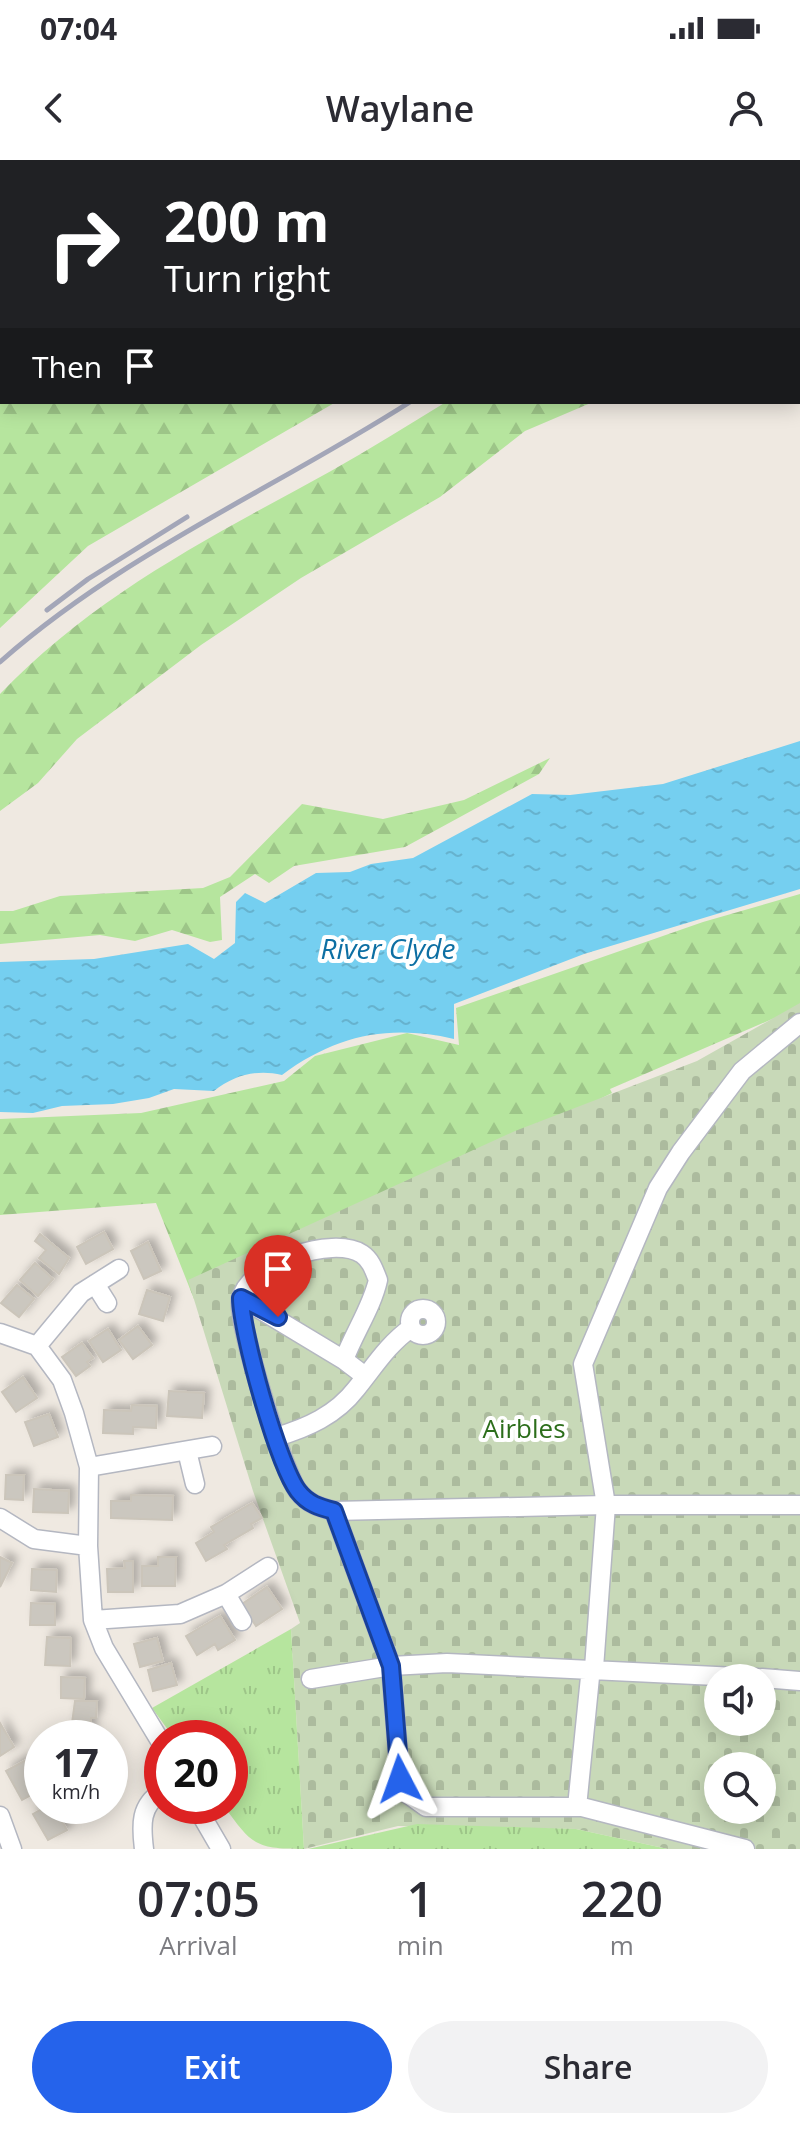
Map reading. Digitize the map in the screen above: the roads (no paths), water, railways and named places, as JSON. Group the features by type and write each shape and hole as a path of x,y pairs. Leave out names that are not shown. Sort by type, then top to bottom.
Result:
{"street":[{"path":"577,1807 590,1677 594,1668 606,1505 583,1364 658,1188 742,1071 800,1023"},
{"path":"344,1360 356,1327 374,1296 378,1280 364,1256 343,1247 304,1252 254,1277 241,1298 244,1326 276,1437 299,1493 310,1504 334,1511 606,1505 800,1505"},
{"path":"37,1346 81,1293 119,1269"},
{"path":"95,1284 107,1303"},
{"path":"241,1298 365,1376"},
{"path":"276,1437 329,1415 411,1328"},
{"path":"0,1333 37,1346 62,1380 89,1467 88,1546 93,1620 104,1648 148,1720"},
{"path":"89,1467 212,1446"},
{"path":"187,1451 195,1484"},
{"path":"334,1511 391,1666 400,1779 405,1792 426,1807 577,1807 745,1849"},
{"path":"0,1518 34,1539 88,1546"},
{"path":"93,1620 180,1614 226,1594 268,1567"},
{"path":"226,1594 242,1621"},
{"path":"311,1679 424,1662 704,1675"},
{"path":"776,1679 800,1681"},
{"path":"144,1814 144,1849"},
{"path":"0,1816 12,1849"},
{"path":"206,1824 218,1847"}],"water":[{"name":"River Clyde","path":"800,741 800,889 584,954 454,1004 454,1039 407,1033 364,1036 323,1050 282,1075 246,1075 214,1091 174,1089 149,1098 113,1104 62,1106 33,1113 0,1112 0,962 94,959 188,944 214,959 235,943 236,902 245,893 265,903 316,873 350,872 371,864 413,858 532,794 570,795 663,784"}],"railway":[{"path":"0,662 47,623 147,555 407,404"},
{"path":"47,610 88,579 187,517"}],"park label":[{"name":"Airbles","path":"524,1428"}]}
